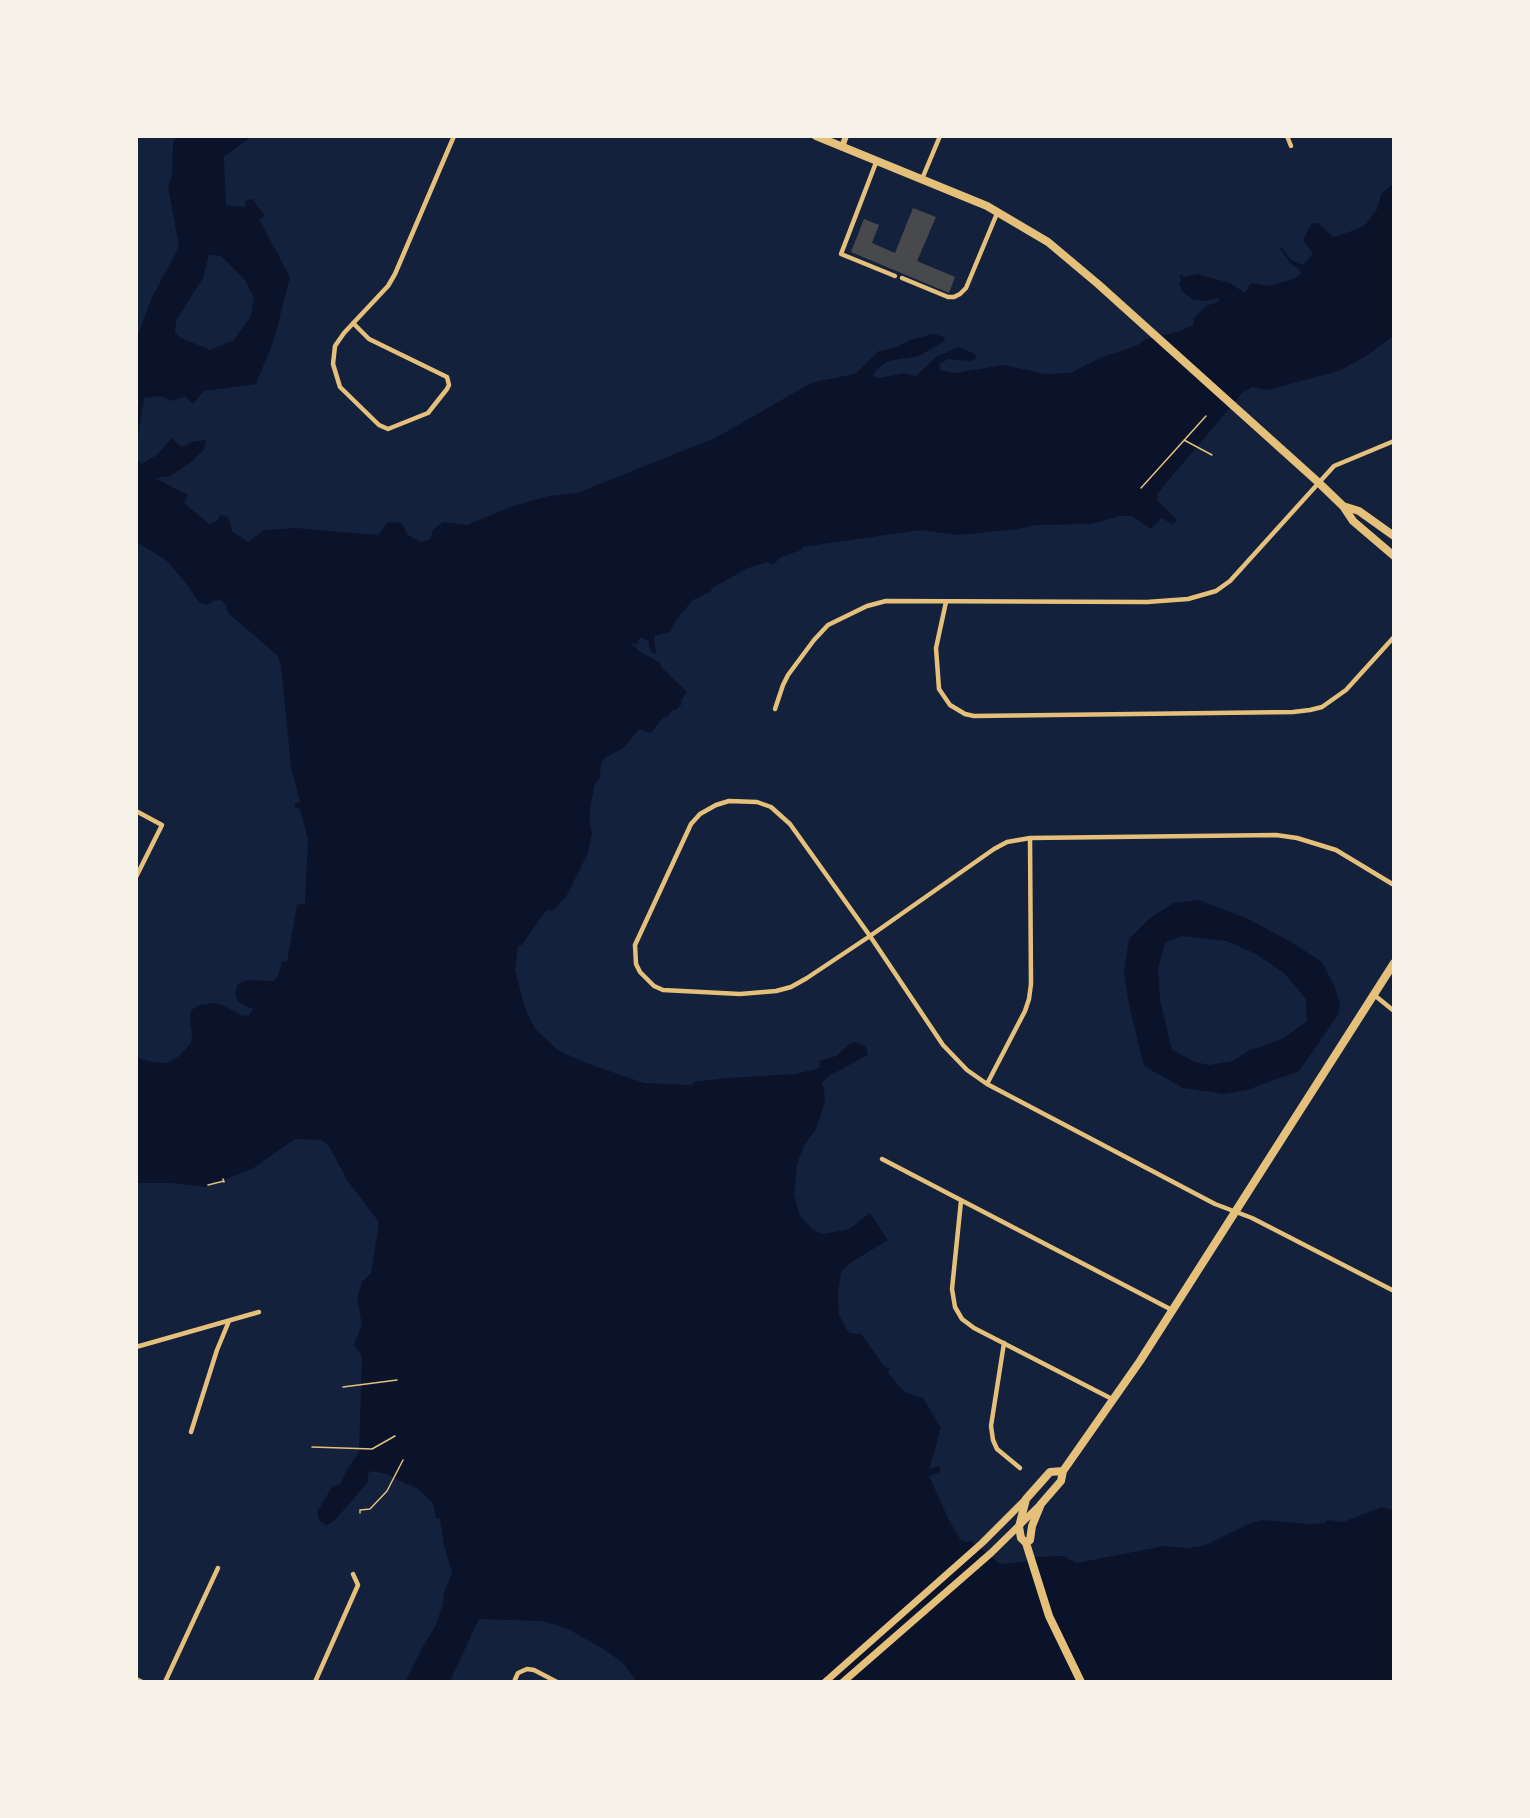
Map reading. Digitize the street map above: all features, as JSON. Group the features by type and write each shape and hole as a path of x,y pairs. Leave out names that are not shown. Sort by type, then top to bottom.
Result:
{"main road":[{"path":"816,136 998,212 1048,242 1318,482 1343,506 1353,521 1394,556"},
{"path":"1343,506 1359,511 1394,536"},
{"path":"843,1682 991,1553 1019,1527 1061,1481 1064,1470 1114,1400 1173,1310 1394,963"},
{"path":"825,1682 982,1544 1050,1472 1064,1470"},
{"path":"1026,1499 1019,1527 1021,1538 1026,1544 1049,1616 1081,1682"},
{"path":"1026,1544 1030,1540 1032,1526 1041,1504"}],"street":[{"path":"353,323 369,339 447,377 449,385 447,389 428,413 388,429 379,425 340,387 333,364 335,346 353,323 388,286 395,274 454,136"},
{"path":"842,147 846,136"},
{"path":"922,179 940,136"},
{"path":"1287,136 1291,146"},
{"path":"877,160 841,254 895,276"},
{"path":"902,278 948,297 960,294 966,288 998,212"},
{"path":"776,709 788,675 814,640 828,625 867,606 886,601 1147,602 1188,599 1216,591 1230,581 1334,466 1394,441"},
{"path":"946,602 936,648 939,689 950,705 965,714 974,716 1310,710 1322,707 1346,690 1394,637"},
{"path":"1394,885 1336,850 1297,838 1276,835 1030,838 1007,842 994,849 870,936 791,987 776,991 740,994 674,992 654,986 640,972 636,964 634,945 687,829 700,814 729,801 757,802 771,807 790,824 870,936 943,1045 967,1070 987,1084 1215,1204 1252,1218 1394,1292"},
{"path":"136,811 162,825 136,877"},
{"path":"987,1084 1029,999 1031,984 1030,838"},
{"path":"1373,994 1394,1011"},
{"path":"882,1159 1173,1310"},
{"path":"961,1201 952,1289 955,1307 967,1323 1114,1400"},
{"path":"136,1347 259,1312"},
{"path":"191,1432 217,1350 229,1321"},
{"path":"1004,1343 991,1426 997,1449 1020,1468"},
{"path":"165,1682 218,1568"},
{"path":"315,1682 358,1586 353,1574"},
{"path":"514,1682 518,1673 527,1669 534,1670 557,1682"},
{"path":"136,1679 142,1682"}],"path":[{"path":"1141,488 1206,416"},
{"path":"1184,440 1212,455"},
{"path":"208,1185 224,1181"},
{"path":"343,1387 396,1380"},
{"path":"312,1447 372,1449 395,1436"},
{"path":"360,1513 360,1510 370,1509 387,1491 403,1460"}],"water":[{"path":"176,137 250,137 224,157 226,205 245,207 246,200 252,199 265,216 259,219 290,277 274,340 256,384 204,391 193,404 185,396 173,401 160,396 144,398 137,444 137,337 151,299 179,247 168,186 172,175 173,143","holes":["209,255 221,256 244,279 254,297 251,316 234,340 210,350 179,337 175,332 176,321 203,278"]},
{"path":"1393,184 1393,336 1368,355 1339,371 1267,390 1252,387 1243,392 1157,494 1157,500 1177,520 1173,525 1162,518 1151,529 1132,516 1120,516 1091,524 1035,525 958,535 921,530 802,547 802,550 781,557 773,565 768,562 748,568 693,600 676,620 670,632 654,636 656,654 651,652 648,641 640,637 637,644 631,643 639,651 660,663 662,668 687,692 681,701 682,704 663,718 651,733 639,729 624,748 606,757 601,763 600,777 595,784 591,803 589,818 592,834 587,855 567,895 553,911 547,910 543,914 522,945 518,946 515,970 526,1011 535,1029 558,1050 586,1063 644,1083 692,1085 694,1082 726,1078 795,1074 820,1068 819,1061 836,1056 855,1042 866,1047 868,1055 829,1076 821,1083 824,1088 825,1101 817,1127 804,1146 797,1164 794,1195 800,1216 813,1230 823,1234 849,1229 870,1213 888,1240 850,1263 841,1272 838,1294 839,1315 847,1330 850,1333 861,1334 885,1367 890,1368 888,1372 901,1389 923,1398 941,1428 929,1469 940,1466 940,1472 929,1476 960,1539 966,1542 971,1541 1000,1564 1024,1562 1034,1557 1063,1556 1077,1563 1164,1546 1186,1548 1203,1546 1262,1520 1311,1524 1324,1523 1328,1520 1343,1522 1381,1507 1393,1510 1393,1681 636,1681 623,1663 568,1629 542,1621 479,1619 450,1681 406,1681 435,1627 443,1604 444,1592 452,1573 440,1519 436,1518 433,1503 418,1489 386,1474 371,1471 368,1474 368,1482 335,1520 327,1525 319,1521 317,1512 332,1487 340,1484 359,1452 362,1357 354,1344 362,1325 357,1297 362,1282 371,1273 379,1222 347,1180 329,1146 321,1140 295,1139 252,1169 205,1187 170,1183 137,1183 137,1058 166,1063 179,1056 191,1043 191,1010 200,1005 215,1003 240,1015 248,1016 253,1009 238,1002 235,993 238,984 248,980 274,981 278,976 282,961 287,962 297,905 305,903 308,839 300,810 294,804 300,802 291,767 281,666 278,656 228,613 226,605 221,600 207,605 199,603 167,561 137,542 136,457 141,464 157,455 172,438 182,447 192,442 206,440 204,449 193,461 170,476 155,478 188,495 184,503 209,524 217,521 220,515 228,517 232,531 248,542 264,530 295,528 378,535 388,522 402,523 408,535 421,542 430,539 433,530 443,522 468,525 512,506 549,496 577,493 717,437 813,382 855,374 879,351 933,334 944,337 945,341 919,356 888,361 877,369 873,376 879,378 904,373 916,376 936,357 959,347 973,353 977,358 971,361 948,359 940,364 939,370 955,373 1004,365 1045,374 1070,373 1100,358 1138,345 1144,340 1180,331 1193,325 1194,318 1206,306 1220,301 1218,298 1206,301 1193,300 1182,291 1179,274 1185,277 1198,274 1230,283 1245,293 1251,283 1269,286 1296,278 1301,274 1300,270 1290,263 1279,247 1291,260 1304,264 1313,254 1303,240 1312,223 1318,223 1333,237 1358,229 1366,224 1377,209 1381,194"},
{"path":"1199,900 1246,918 1293,943 1322,962 1335,987 1340,1005 1338,1015 1299,1071 1247,1090 1224,1094 1183,1088 1144,1066 1129,1005 1124,972 1129,939 1149,919 1173,903","holes":["1182,936 1226,941 1256,954 1285,974 1306,999 1307,1021 1284,1038 1248,1051 1233,1061 1209,1065 1195,1062 1172,1050 1160,1000 1158,969 1165,943"]}],"building":[{"path":"913,208 936,217 917,261 955,277 949,293 851,252 864,219 879,225 872,243 895,253"}]}
